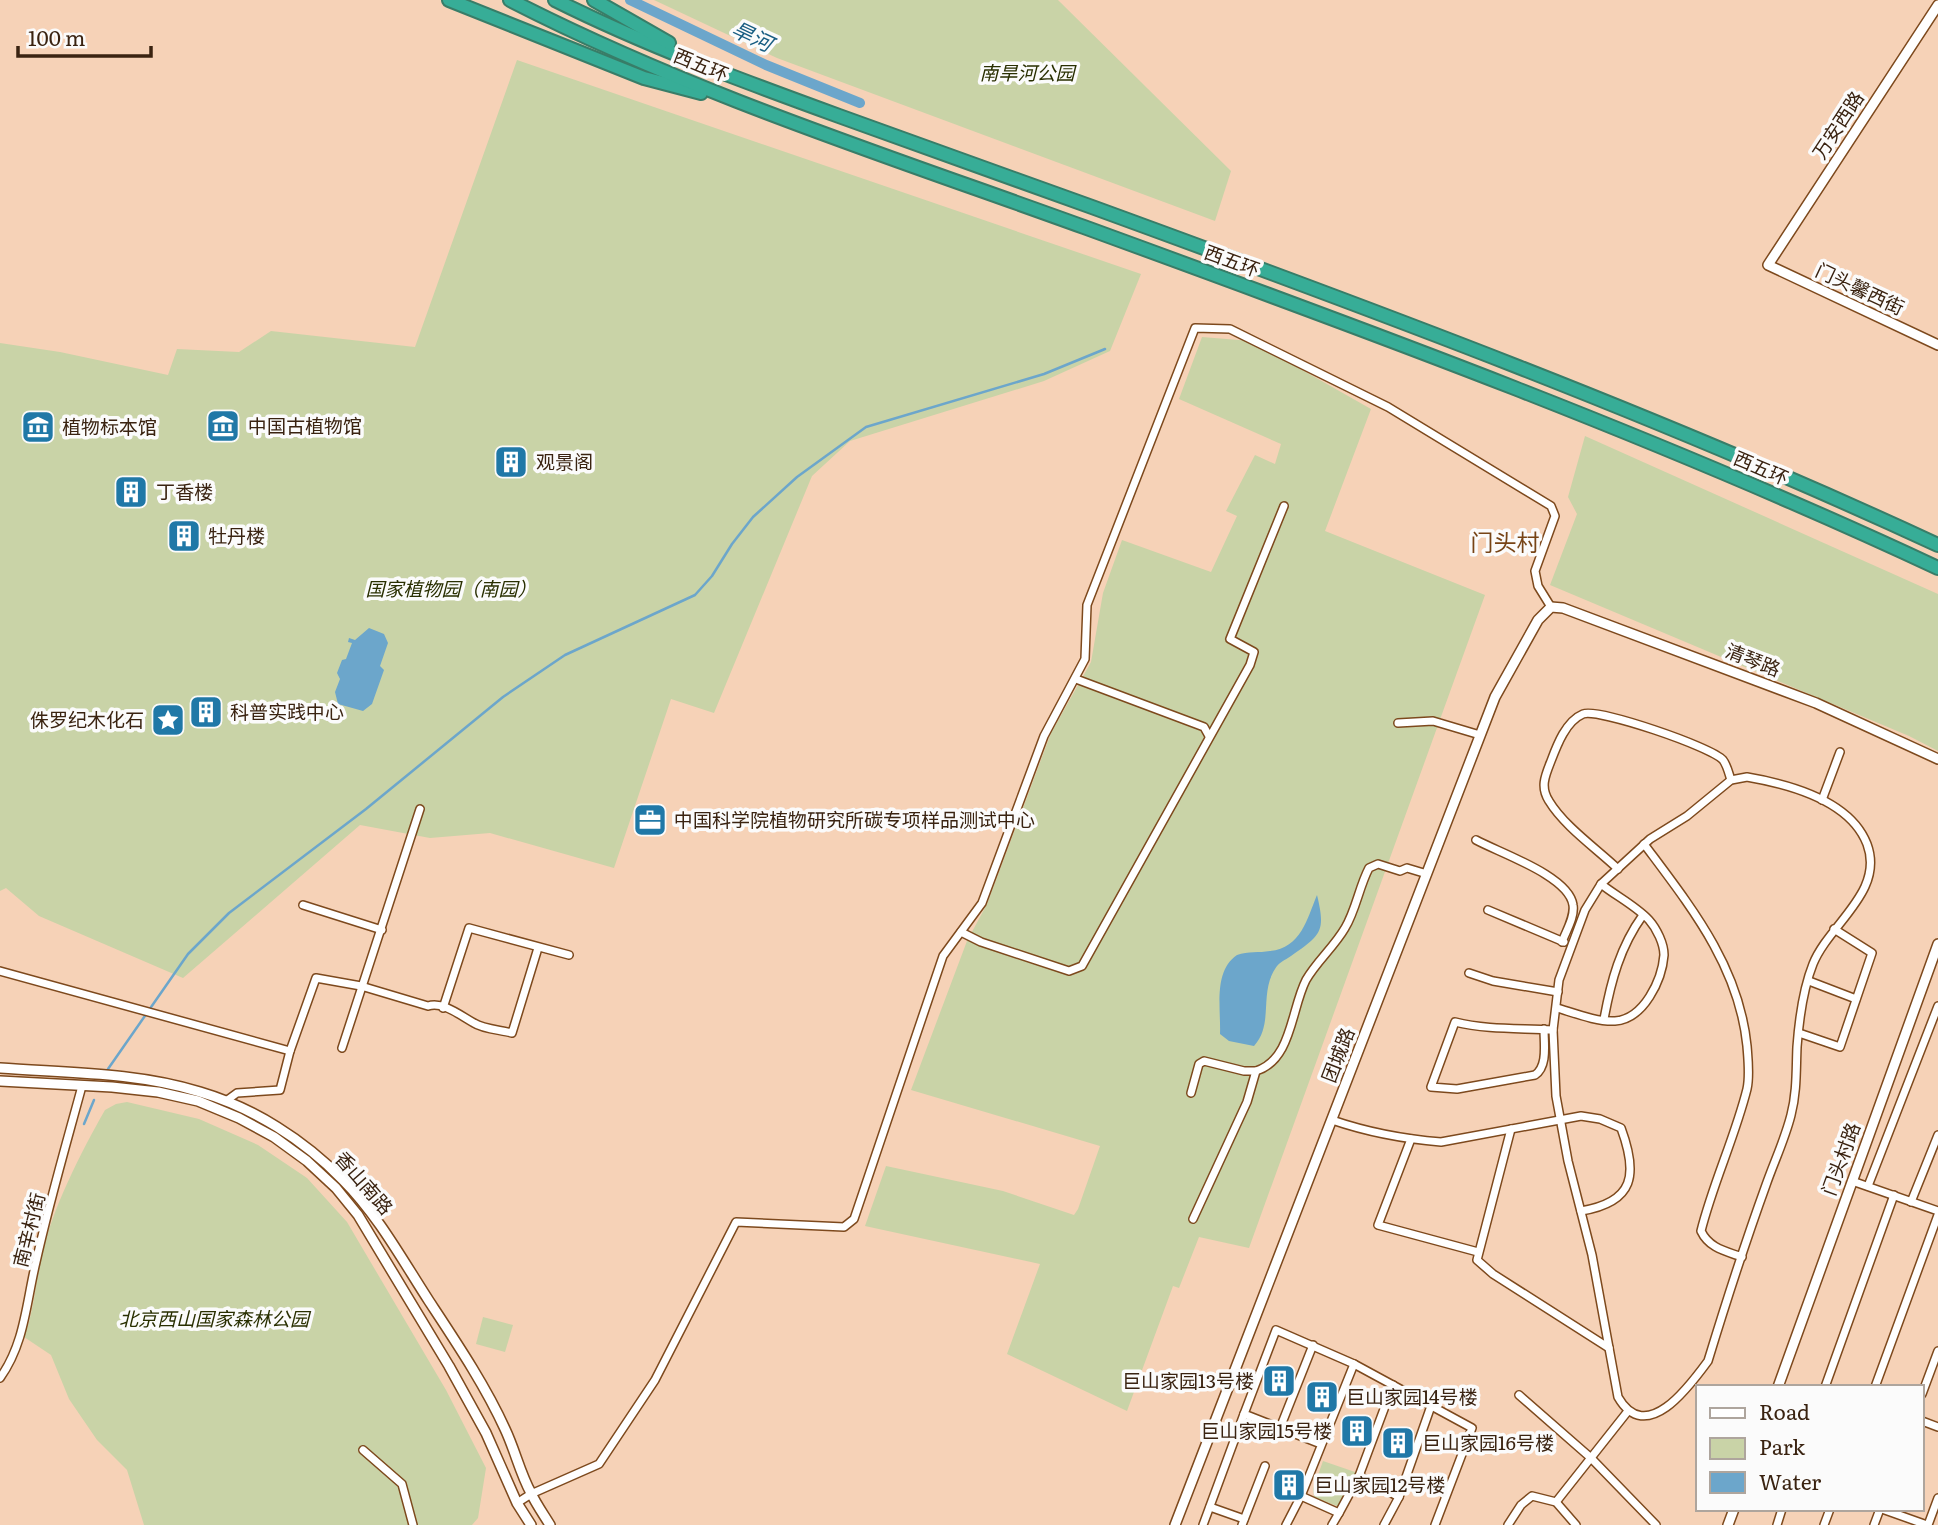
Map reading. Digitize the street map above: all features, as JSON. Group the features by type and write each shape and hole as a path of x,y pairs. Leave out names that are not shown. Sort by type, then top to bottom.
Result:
{"highway":[{"path":"449,0 644,78 751,107"},
{"name":"西五环","path":"510,0 579,36 751,107 1336,319 1494,380 1750,484 1938,568"},
{"name":"西五环","path":"555,0 718,71 1490,355 1756,464 1938,545"},
{"path":"594,0 718,71"}],"street":[{"name":"万安西路","path":"1768,265 1938,5"},
{"name":"门头馨西街","path":"1768,265 1938,345"},
{"path":"517,1503 531,1494 599,1464 655,1380 736,1222 844,1227 854,1219 943,956 982,904 1044,736 1085,659 1087,605 1195,328 1230,329 1388,407 1552,506 1555,516 1535,571 1538,586 1551,607"},
{"path":"961,932 981,942 1069,971 1082,966 1250,665 1254,652 1230,639 1284,506"},
{"name":"团城路","path":"1175,1525 1495,696 1538,620 1551,607"},
{"name":"清琴路","path":"1551,607 1563,608 1816,703 1938,759"},
{"path":"1076,679 1204,727 1209,736"},
{"path":"1618,869 1561,817 1548,800 1543,783 1554,753 1572,720 1586,712 1637,724 1709,750 1723,760 1731,780"},
{"path":"1398,723 1433,721 1480,735"},
{"path":"1822,800 1840,752"},
{"path":"1747,777 1771,781 1822,800 1851,818 1867,845 1870,874 1854,908 1834,929 1813,964 1802,1005 1797,1084 1791,1116 1708,1361 1669,1407 1649,1415 1632,1414 1618,1397 1592,1255 1560,1120 1556,1096 1553,1030 1559,980 1585,910 1601,884 1644,844 1687,816 1731,780 1747,777"},
{"path":"342,1048 420,810"},
{"path":"1476,839 1540,871 1556,881 1569,895 1573,906 1572,918 1562,942"},
{"path":"1644,844 1723,960 1744,1020 1748,1086 1701,1231 1706,1240 1715,1247 1742,1257"},
{"path":"1191,1093 1199,1064 1204,1060 1244,1071 1256,1071 1265,1068 1277,1056 1284,1044 1306,981 1348,924 1369,868 1378,864 1400,871 1407,867 1427,874"},
{"path":"1557,1008 1616,1021 1635,1013 1647,1001 1657,983 1664,952 1650,920 1601,884"},
{"path":"303,905 382,930"},
{"path":"1488,910 1571,945"},
{"path":"1604,1019 1613,976 1622,951 1643,915"},
{"path":"443,1007 469,928 569,955"},
{"path":"1799,1033 1840,1047 1872,953 1834,929"},
{"name":"门头村路","path":"1782,1385 1852,1181 1938,944"},
{"path":"226,1101 237,1093 280,1090 290,1051 316,978 361,986 428,1006 434,1004 468,1017 474,1023 512,1033 538,948"},
{"path":"0,971 290,1051"},
{"path":"1469,973 1493,981 1558,992"},
{"path":"1809,981 1856,999"},
{"path":"1868,1186 1938,1007"},
{"path":"1544,1029 1543,1065 1541,1071 1535,1075 1457,1089 1431,1087 1455,1022 1489,1029 1544,1029 1553,1030"},
{"name":"香山南路","path":"0,1068 160,1082 200,1092 244,1108 280,1128 314,1153 344,1180 369,1210 453,1337 505,1429 531,1494 550,1525"},
{"path":"1193,1219 1247,1102 1256,1071"},
{"name":"香山南路","path":"0,1081 112,1087 158,1092 198,1101 239,1118 274,1137 307,1161 336,1188 358,1215 449,1366 486,1433 517,1503 531,1525"},
{"name":"南辛村街","path":"0,1378 14,1355 25,1322 35,1264 82,1086"},
{"path":"1332,1121 1411,1139 1441,1142 1581,1116 1600,1119 1621,1128 1628,1146 1630,1180 1621,1195 1607,1204 1581,1211"},
{"path":"1511,1129 1477,1261 1609,1348"},
{"path":"1912,1202 1938,1135"},
{"path":"1411,1139 1378,1225 1478,1252"},
{"path":"1852,1181 1938,1213 1876,1385"},
{"path":"1826,1385 1894,1195"},
{"path":"1203,1525 1276,1330 1353,1363 1472,1428 1435,1525"},
{"path":"1280,1428 1313,1345"},
{"path":"1924,1389 1938,1351"},
{"path":"1286,1525 1301,1496 1353,1363"},
{"path":"1332,1525 1359,1476 1393,1385"},
{"path":"1519,1395 1591,1458 1656,1525"},
{"path":"1384,1525 1399,1497 1431,1406"},
{"path":"1556,1502 1628,1410"},
{"path":"1244,1414 1321,1444"},
{"path":"363,1450 402,1484 413,1525"},
{"path":"1210,1507 1243,1522 1265,1466"},
{"path":"1359,1476 1399,1497"},
{"path":"1301,1496 1339,1513"},
{"path":"1508,1525 1521,1505 1532,1496 1556,1502 1576,1525"},
{"path":"1887,1511 1927,1525 1938,1497"}],"green space":[{"name":"南旱河公园","path":"654,0 1058,0 1231,171 1215,221 777,58"},
{"name":"国家植物园（南园）","path":"517,60 1141,274 1110,351 1044,381 850,441 812,476 714,713 671,699 614,868 490,833 430,838 360,825 183,978 39,916 6,888 0,891 0,343 60,352 168,375 177,349 239,352 271,331 415,347"},
{"path":"1202,337 1251,341 1371,409 1325,531 1485,595 1249,1248 1199,1237 1179,1288 1173,1286 1127,1411 1007,1354 1040,1264 865,1226 886,1166 1003,1191 1074,1215 1078,1209 1100,1146 911,1090 967,941 987,904 1051,733 1091,662 1103,593 1122,540 1211,572 1237,516 1226,511 1255,455 1275,464 1281,444 1179,399"},
{"path":"1585,436 1938,594 1938,751 1909,736 1550,585 1577,514 1568,497"},
{"name":"北京西山国家森林公园","path":"127,1102 199,1119 258,1145 307,1178 347,1222 446,1390 486,1468 478,1518 472,1525 144,1525 127,1470 97,1440 69,1399 51,1355 24,1337 46,1239 68,1182 105,1110"},
{"path":"483,1317 513,1325 505,1352 476,1344"},
{"path":"1323,1461 1358,1473 1342,1508 1314,1497 1313,1489"}],"water":[{"path":"369,628 384,634 388,643 380,666 384,670 372,704 363,711 338,704 335,692 340,679 337,673 352,643 348,642 349,638 355,640"},
{"path":"1317,895 1321,917 1319,932 1275,969 1268,988 1260,1037 1254,1046 1229,1041 1220,1034 1219,1002 1221,980 1229,962 1237,955 1281,949 1289,944 1301,931"}],"waterway":[{"name":"旱河","path":"630,0 766,65 860,103"},
{"path":"108,1069 188,954 229,913 366,809 503,697 565,655 695,595 712,576 753,517 797,477 866,427 1044,374 1105,349"},
{"path":"84,1124 94,1100"}],"place":[{"name":"中国古植物馆","path":"223,426"},
{"name":"植物标本馆","path":"38,427"},
{"name":"观景阁","path":"511,462"},
{"name":"丁香楼","path":"131,492"},
{"name":"牡丹楼","path":"184,536"},
{"name":"科普实践中心","path":"206,712"},
{"name":"侏罗纪木化石","path":"168,720"},
{"name":"中国科学院植物研究所碳专项样品测试中心","path":"650,820"},
{"name":"巨山家园13号楼","path":"1279,1381"},
{"name":"巨山家园14号楼","path":"1322,1397"},
{"name":"巨山家园15号楼","path":"1357,1431"},
{"name":"巨山家园16号楼","path":"1398,1443"},
{"name":"巨山家园12号楼","path":"1289,1485"}],"district":[{"name":"门头村","path":"1505,543"}]}
